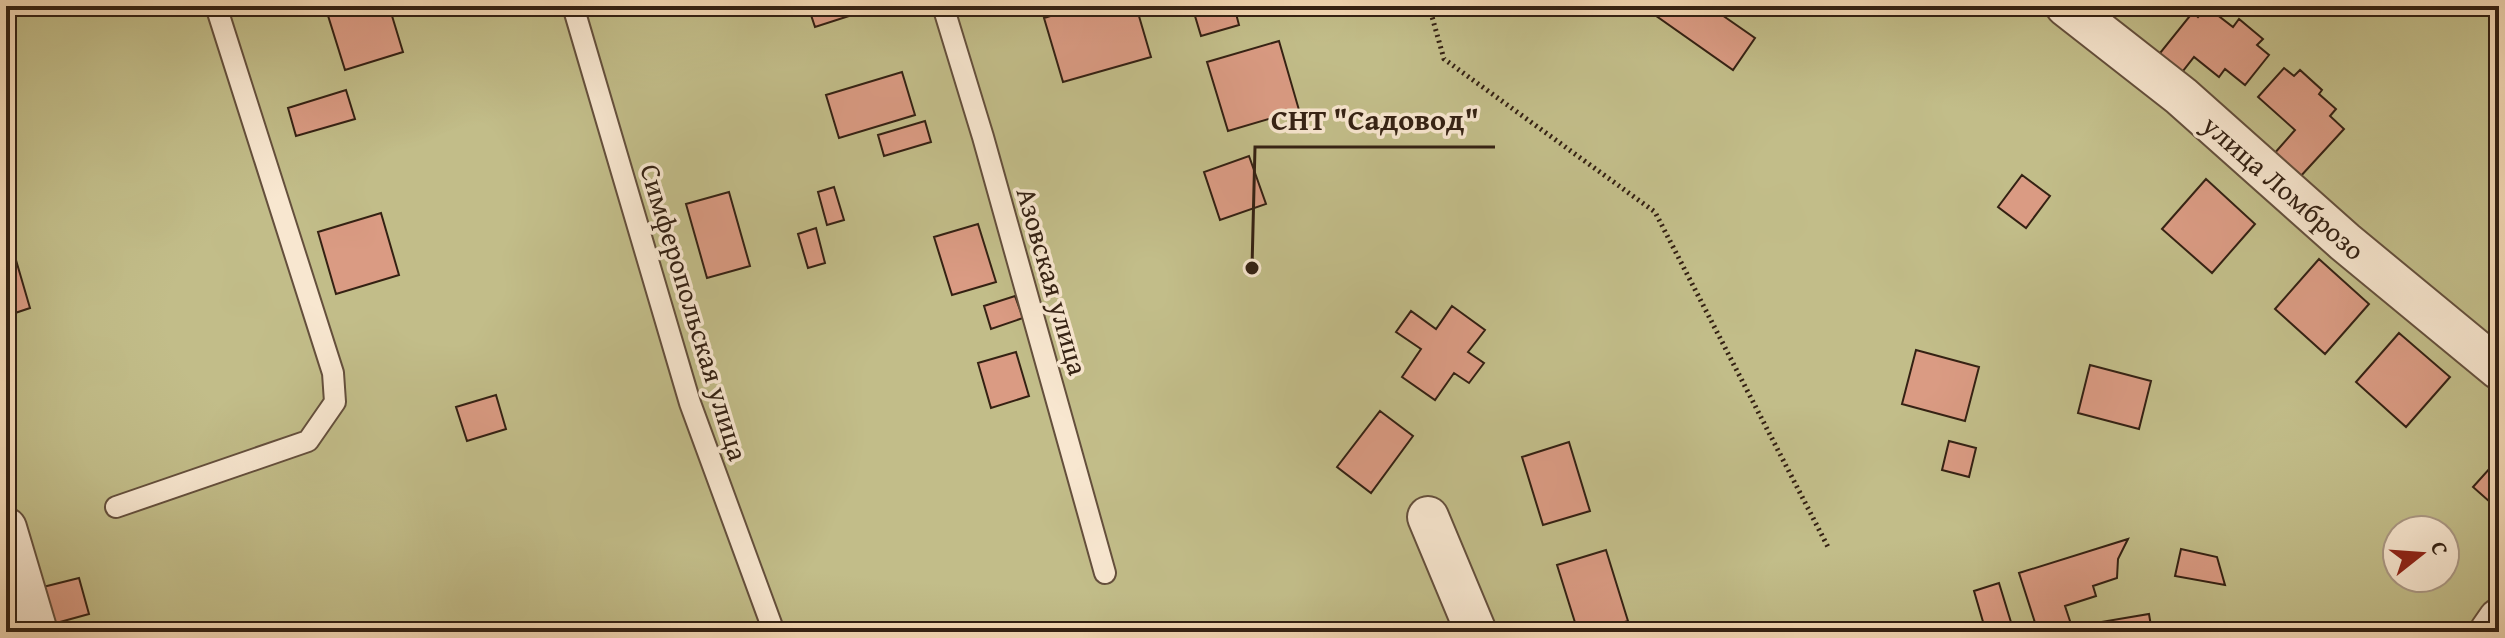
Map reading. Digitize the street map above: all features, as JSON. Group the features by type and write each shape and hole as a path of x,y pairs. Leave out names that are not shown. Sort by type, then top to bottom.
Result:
{"street":[{"name":"улица Ломброзо","path":"2066,6 2181,96 2345,242 2499,369"},
{"path":"1428,517 1476,632"},
{"path":"6,528 37,632"},
{"path":"2490,632 2499,619"}],"lane":[{"path":"116,507 308,441 335,402 333,373 216,6"},
{"name":"Симферопольская улица","path":"573,6 690,403 774,632"},
{"name":"Азовская улица","path":"943,6 983,137 1105,573"}],"path":[{"path":"1429,6 1444,59 1655,212 1828,547"}],"shaded area":[{"path":"6,6 2499,6 2499,632 6,632"}],"building":[{"path":"325,6 389,6 403,52 345,70"},
{"path":"808,6 880,6 815,27"},
{"path":"1083,6 1136,6 1151,57 1063,82 1044,18"},
{"path":"1192,6 1234,6 1239,25 1201,36"},
{"path":"1657,6 1709,6 1755,38 1733,70 1652,13"},
{"path":"2207,7 2233,27 2239,19 2263,39 2257,45 2269,55 2245,85 2225,69 2219,77 2194,57 2179,76 2156,58 2193,12 2198,17"},
{"path":"1279,41 1299,110 1228,131 1207,62"},
{"path":"2284,68 2294,76 2300,70 2322,90 2319,94 2336,109 2330,116 2344,129 2299,178 2273,155 2295,130 2258,97"},
{"path":"902,72 915,115 839,138 826,95"},
{"path":"346,90 355,119 296,136 288,108"},
{"path":"925,121 931,142 884,156 878,135"},
{"path":"1249,156 1266,204 1220,220 1204,172"},
{"path":"2022,175 2050,196 2026,228 1998,207"},
{"path":"2206,179 2255,224 2212,273 2162,229"},
{"path":"834,187 844,220 827,225 818,192"},
{"path":"729,192 750,266 707,278 686,204"},
{"path":"381,213 399,275 336,294 318,232"},
{"path":"978,224 996,282 952,295 934,237"},
{"path":"816,228 825,263 808,268 798,234"},
{"path":"11,243 30,308 6,316 6,244"},
{"path":"2319,259 2369,304 2325,354 2275,309"},
{"path":"1015,296 1023,318 991,329 984,306"},
{"path":"1452,306 1485,330 1468,352 1484,363 1469,383 1454,373 1435,400 1402,377 1421,349 1396,332 1411,311 1436,329"},
{"path":"2399,333 2450,377 2406,427 2356,382"},
{"path":"1916,350 1979,367 1965,421 1902,404"},
{"path":"1016,352 1029,396 991,408 978,363"},
{"path":"2090,365 2151,381 2139,429 2078,413"},
{"path":"496,395 506,429 467,441 456,407"},
{"path":"1380,411 1413,436 1371,493 1337,467"},
{"path":"1949,441 1976,448 1969,477 1942,470"},
{"path":"1569,442 1590,511 1543,525 1522,457"},
{"path":"2499,458 2499,510 2473,487"},
{"path":"2128,539 2118,559 2117,578 2093,586 2096,596 2065,606 2072,627 2057,632 2038,632 2019,573"},
{"path":"2181,549 2217,557 2225,585 2175,576"},
{"path":"1606,550 1628,621 1591,632 1578,632 1557,565"},
{"path":"79,578 89,614 49,625 39,588"},
{"path":"1999,583 2014,632 1986,632 1974,591"},
{"path":"2149,614 2152,632 2103,632 2101,622"}],"place":[{"name":"СНТ \"Садовод\"","path":"1252,268"}]}
